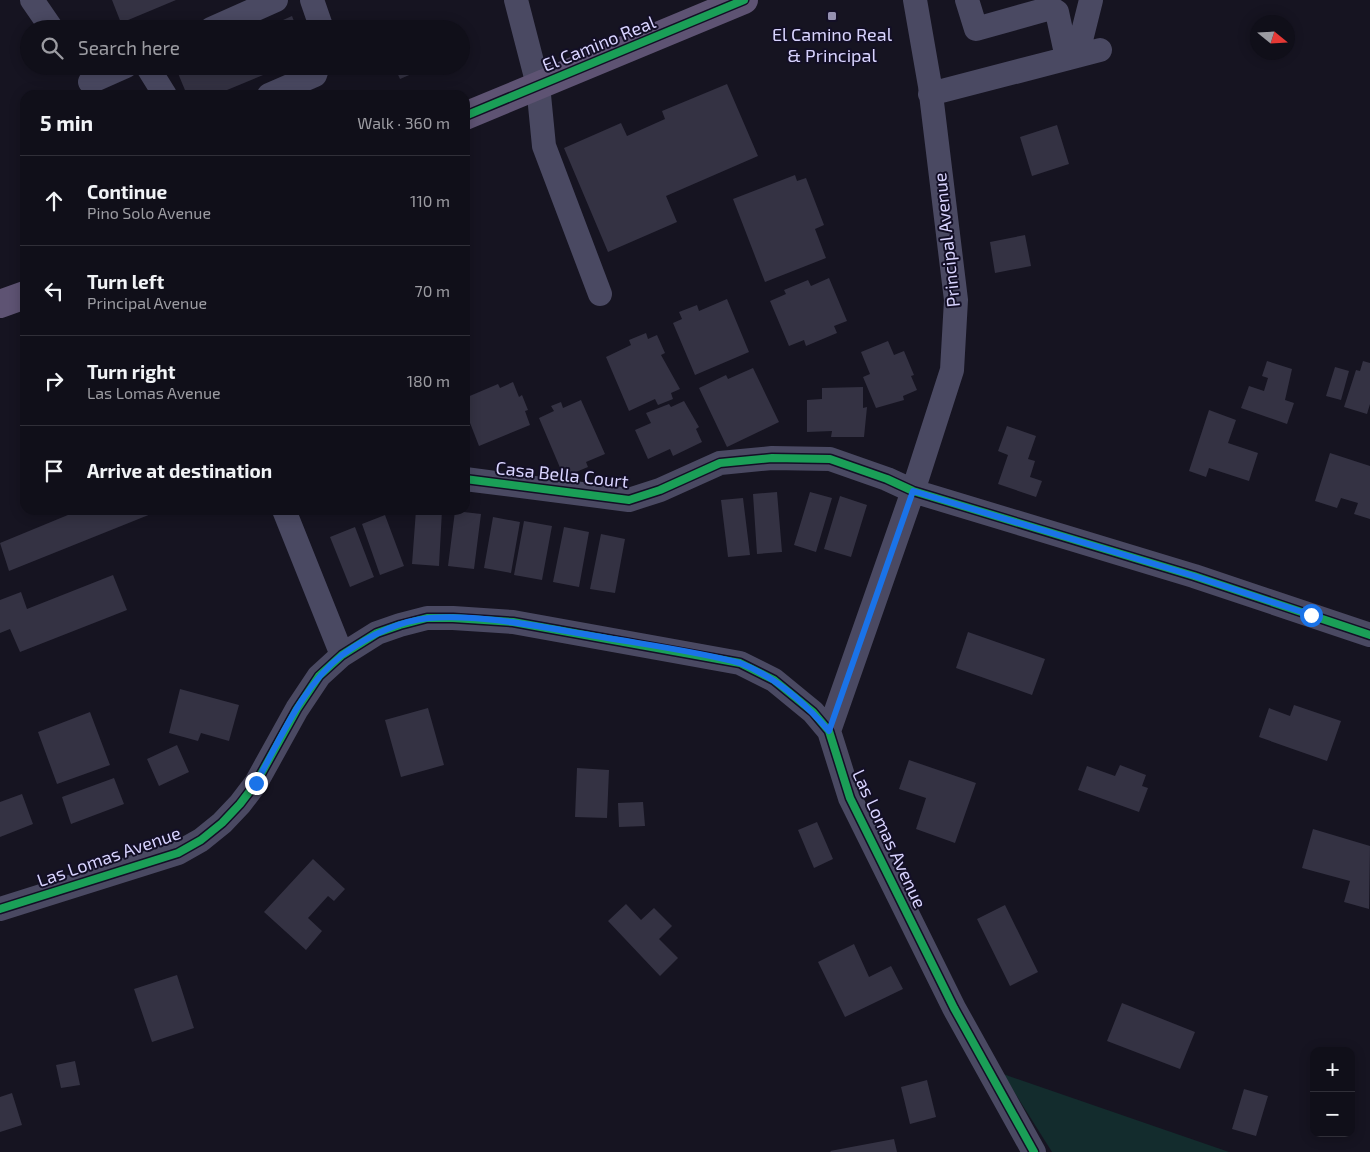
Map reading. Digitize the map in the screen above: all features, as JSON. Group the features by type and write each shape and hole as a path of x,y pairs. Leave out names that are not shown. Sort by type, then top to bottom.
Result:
{"main road":[{"name":"El Camino Real","path":"470,114 744,0"},
{"path":"0,304 20,297"}],"street":[{"path":"32,0 46,20"},
{"path":"231,20 276,0"},
{"path":"312,0 319,20"},
{"path":"516,0 538,85 544,146 600,294"},
{"name":"Principal Avenue","path":"829,731 913,491 952,370 956,300 930,94 915,0"},
{"path":"968,0 976,29 1050,8 1057,12 1072,57"},
{"path":"1072,57 1091,0"},
{"path":"930,94 1100,50"},
{"path":"89,81 104,75"},
{"path":"153,75 162,90"},
{"path":"280,90 315,75"},
{"name":"Casa Bella Court","path":"470,480 629,500 660,490 720,463 772,458 830,460 887,479 913,491 1194,576 1370,635"},
{"path":"291,515 342,655"},
{"name":"Las Lomas Avenue","path":"0,909 178,853 201,840 222,824 256,783 297,709 319,676 342,655 377,633 400,625 427,618 513,622 740,663 774,680 812,712 829,731 850,798 954,1008 1034,1152"}],"green space":[{"path":"1003,1074 1229,1152 1052,1152"}],"building":[{"path":"112,0 176,0 128,20 120,20"},
{"path":"292,16 294,20 283,20"},
{"path":"179,75 263,75 227,90 185,90"},
{"path":"398,75 409,75 400,79"},
{"path":"727,84 758,156 666,196 677,222 608,252 564,148 621,123 627,136 665,119 662,111"},
{"path":"1057,125 1069,164 1032,176 1020,137"},
{"path":"795,175 797,181 806,178 824,225 815,229 826,258 765,282 733,199"},
{"path":"1025,235 1031,266 995,273 990,242"},
{"path":"829,278 847,321 834,326 837,333 806,346 804,340 789,346 770,301 786,294 784,290 808,280 811,286"},
{"path":"727,299 749,352 695,375 673,323 682,319 679,312 697,305 699,311"},
{"path":"646,333 648,339 657,335 665,353 661,355 680,389 671,393 673,399 658,405 655,399 629,411 606,357 631,345 629,340"},
{"path":"888,341 894,355 904,351 914,375 911,376 917,390 903,396 904,400 876,408 863,377 870,374 861,352"},
{"path":"1267,361 1292,369 1285,400 1294,403 1287,424 1241,408 1249,386 1264,391 1268,378 1262,376"},
{"path":"1363,361 1370,363 1370,404 1367,414 1344,407 1356,370 1360,371"},
{"path":"1335,367 1349,371 1341,400 1326,396"},
{"path":"753,368 779,422 727,447 699,388 726,375 728,379"},
{"path":"513,382 519,397 522,395 528,410 525,411 530,425 479,446 470,423 470,396 498,384 500,388"},
{"path":"863,387 863,408 867,407 864,437 831,437 832,431 807,432 807,400 822,399 822,388"},
{"path":"581,400 605,454 586,462 588,467 564,477 539,418 554,411 551,406 561,402 563,408"},
{"path":"684,401 699,427 696,429 702,442 673,456 670,449 648,459 635,430 651,423 646,413 669,404 671,407"},
{"path":"1209,410 1236,420 1228,443 1258,453 1249,481 1209,468 1206,477 1189,471"},
{"path":"1007,426 1036,436 1028,459 1035,461 1030,477 1042,481 1036,497 998,484 1008,455 998,451"},
{"path":"1330,453 1370,466 1370,519 1354,514 1358,503 1341,498 1337,508 1315,501"},
{"path":"777,492 782,552 757,554 753,494"},
{"path":"810,492 832,498 816,552 794,545"},
{"path":"840,496 867,505 851,557 824,549"},
{"path":"743,498 750,555 728,557 721,500"},
{"path":"470,513 481,514 474,569 448,566 454,515 470,515"},
{"path":"68,515 149,515 9,571 0,543"},
{"path":"385,515 404,566 380,575 362,524"},
{"path":"416,515 442,515 439,566 412,564"},
{"path":"493,517 520,522 511,573 484,568"},
{"path":"524,521 552,526 542,580 514,575"},
{"path":"355,527 374,577 350,587 330,537"},
{"path":"564,527 589,532 579,587 553,582"},
{"path":"601,534 625,539 615,593 590,589"},
{"path":"113,575 127,610 20,652 10,629 0,633 0,600 21,592 27,609"},
{"path":"968,632 1045,659 1032,695 956,668"},
{"path":"180,689 239,705 229,741 201,733 198,741 169,733"},
{"path":"1294,705 1341,721 1327,761 1259,737 1269,708 1290,716"},
{"path":"428,708 444,765 401,777 385,720"},
{"path":"90,712 110,765 57,784 38,732"},
{"path":"177,745 189,772 159,786 147,759"},
{"path":"909,760 976,783 955,843 916,829 926,798 899,789"},
{"path":"1120,765 1146,775 1142,786 1148,788 1139,812 1078,790 1087,766 1115,776"},
{"path":"577,768 609,770 607,818 575,817"},
{"path":"114,778 124,804 71,824 62,797"},
{"path":"22,794 33,824 0,837 0,802"},
{"path":"643,802 645,826 619,827 618,803"},
{"path":"817,822 833,859 814,868 798,830"},
{"path":"1313,829 1370,846 1369,909 1344,902 1350,881 1302,868"},
{"path":"313,859 345,889 334,901 328,896 308,918 322,931 306,950 264,912"},
{"path":"626,904 641,920 654,908 672,926 659,939 678,958 660,976 608,921"},
{"path":"1005,905 1038,972 1010,986 977,919"},
{"path":"854,944 869,977 891,966 903,989 845,1017 818,962"},
{"path":"177,975 194,1028 152,1042 134,989"},
{"path":"1122,1003 1195,1032 1180,1069 1107,1041"},
{"path":"75,1061 80,1085 61,1088 56,1065"},
{"path":"927,1080 936,1117 910,1124 901,1087"},
{"path":"1244,1089 1268,1096 1256,1136 1232,1129"},
{"path":"12,1093 22,1125 0,1132 0,1097"},
{"path":"894,1139 897,1152 830,1151"}],"cycle path":[{"path":"470,114 744,0"},
{"path":"470,480 629,500 660,490 720,463 772,458 830,459 887,479 913,491 1194,576 1370,635"},
{"path":"0,909 178,853 201,840 222,823 256,783 297,709 319,676 342,655 377,633 400,625 427,618 513,622 740,663 774,680 813,712 829,731 850,798 954,1008 1034,1152"}],"place":[{"name":"El Camino Real & Principal","path":"832,16"}],"route":[{"path":"256,783 297,709 319,676 342,655 377,633 427,618 513,622 722,658 740,663 758,670 774,680 812,712 829,731 913,491 1194,576 1311,615"}]}
